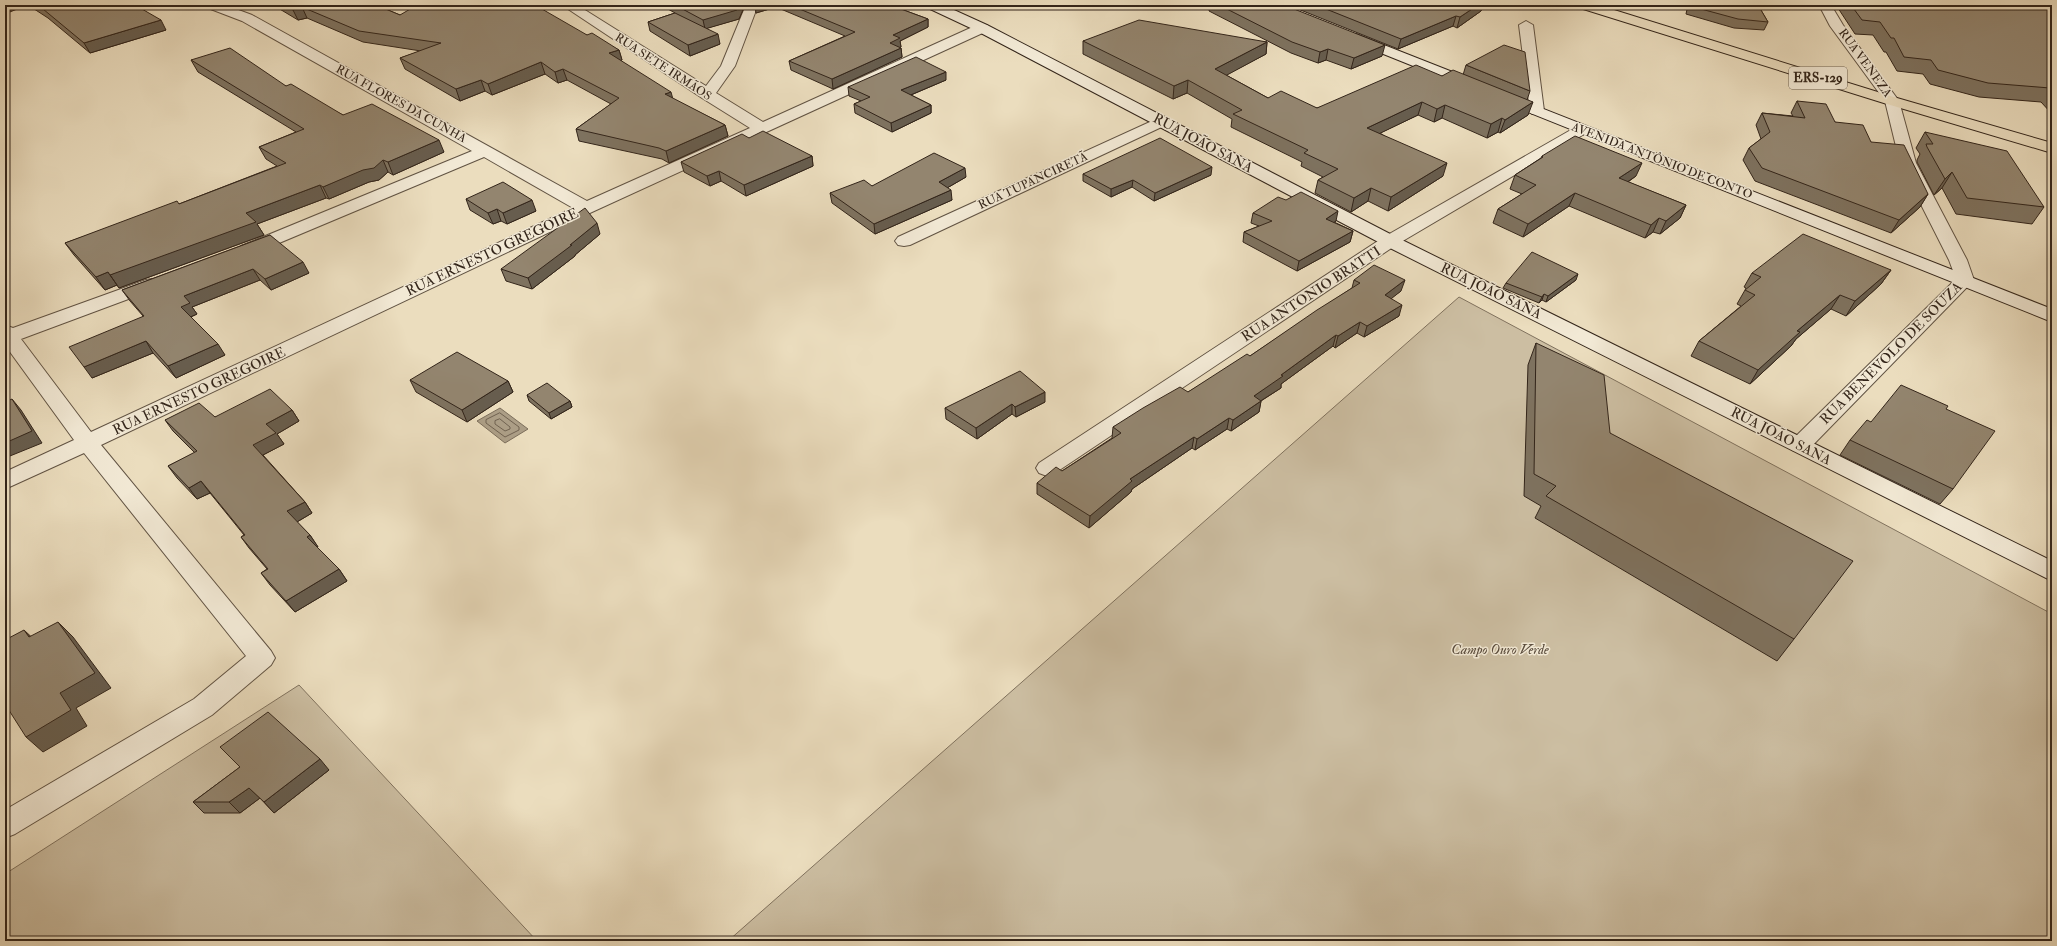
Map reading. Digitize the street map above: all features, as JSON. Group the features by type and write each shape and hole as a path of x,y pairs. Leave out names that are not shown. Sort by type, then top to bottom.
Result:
{"main road":[{"name":"ERS-129","path":"1585,5 1892,101 2052,148"}],"street":[{"name":"RUA FLORES DA CUNHA","path":"214,5 247,18 586,208"},
{"name":"RUA SETE IRMÃOS","path":"568,5 707,95 760,127"},
{"path":"707,95 728,66 752,5"},
{"name":"RUA JOÃO SANA","path":"933,5 982,28 1390,241 2052,572"},
{"name":"RUA VENEZA","path":"1825,5 1837,26 1892,101"},
{"path":"1526,25 1537,111"},
{"name":"RUA ERNESTO GREGOIRE","path":"5,481 760,127 982,28"},
{"name":"AVENIDA ANTÔNIO DE CONTO","path":"1339,31 1581,130 1965,280 2052,316"},
{"name":"RUA BENEVOLO DE SOUZA","path":"1800,445 1965,280 1958,260 1908,163 1892,101"},
{"name":"RUA TUPANCIRETÃ","path":"904,241 1162,122"},
{"name":"RUA ANTONIO BRATTI","path":"1047,468 1390,241 1581,130"},
{"path":"229,256 485,151"},
{"path":"5,825 204,707 262,658 88,443 6,335 170,278"}],"green space":[{"name":"Campo Ouro Verde","path":"1459,297 2052,614 2052,941 728,941"},
{"path":"299,685 537,941 5,941 5,874"}],"water":[{"path":"500,408 528,429 505,443 477,421"}],"building":[{"path":"37,5 135,5 161,20 84,43"},
{"path":"285,5 376,5 400,15 417,5 535,5 587,35 592,33 619,50 609,53 671,92 665,94 725,125 666,151 659,148 576,129 619,98 563,69 555,72 541,62 488,84 481,80 456,89 400,58 441,43 359,31 302,7 293,10"},
{"path":"675,5 739,5 737,10 703,20"},
{"path":"790,5 890,5 928,19 893,35 900,38 890,43 901,48 832,79 789,61 855,32"},
{"path":"1219,5 1284,5 1385,45 1354,58 1328,49 1320,52 1292,42"},
{"path":"1316,5 1478,5 1460,17 1456,16 1401,39"},
{"path":"1690,5 1758,5 1768,22 1738,19"},
{"path":"1851,5 2052,5 2052,90 2050,88 1988,83 1938,70 1931,60 1904,57 1894,38 1891,38 1880,22 1862,20"},
{"path":"675,13 718,34 688,45 648,22"},
{"path":"1139,20 1267,42 1215,69 1268,98 1281,91 1317,108 1416,65 1442,76 1453,70 1533,102 1505,120 1502,118 1491,124 1445,105 1437,109 1422,102 1367,128 1447,163 1391,197 1371,188 1354,198 1318,180 1338,169 1304,153 1308,150 1233,114 1242,110 1188,80 1174,86 1083,41"},
{"path":"1504,45 1525,52 1530,91 1466,65"},
{"path":"230,48 286,86 291,84 343,115 372,104 439,140 388,162 383,160 374,168 363,170 323,187 320,185 246,213 256,222 110,275 108,272 96,277 65,243 177,201 179,204 286,163 259,147 304,129 191,60"},
{"path":"916,57 946,72 901,90 931,105 891,123 854,104 870,97 848,87"},
{"path":"1797,101 1826,104 1835,122 1863,125 1871,142 1904,145 1928,194 1899,220 1762,168 1749,148 1770,132 1762,113 1805,118"},
{"path":"763,131 812,156 744,185 719,171 707,176 681,162 742,134 749,138"},
{"path":"1925,132 2007,151 2044,207 1967,198 1952,172 1945,179 1927,147 1926,144 1933,144"},
{"path":"1575,136 1642,163 1619,178 1686,205 1666,221 1659,218 1651,225 1575,193 1528,224 1498,209 1536,185 1515,175 1543,157 1542,156"},
{"path":"1160,138 1212,167 1155,193 1133,180 1111,189 1083,174"},
{"path":"934,153 965,168 939,182 951,190 874,224 830,193 864,180 872,186"},
{"path":"503,182 532,200 503,213 497,209 488,213 466,199"},
{"path":"1301,192 1338,211 1326,219 1353,231 1299,261 1244,232 1272,221 1253,213 1278,197 1286,200"},
{"path":"585,208 597,223 570,245 572,245 528,278 501,269"},
{"path":"1803,234 1891,270 1855,301 1840,295 1797,331 1800,332 1758,370 1699,341 1755,295 1745,290 1761,277 1752,273"},
{"path":"270,235 303,262 265,279 253,269 184,296 190,303 181,307 218,344 168,366 146,341 84,367 69,347 144,316 122,290"},
{"path":"1532,252 1578,274 1548,296 1544,294 1542,297 1506,283"},
{"path":"1374,265 1405,280 1385,295 1402,305 1367,326 1360,322 1338,336 1336,335 1281,375 1283,376 1254,396 1261,401 1233,420 1229,418 1197,439 1194,437 1130,479 1132,481 1090,516 1037,483 1056,467 1062,471 1121,433 1113,427 1143,408 1180,387 1188,392 1247,354 1250,356 1317,310 1360,283 1354,280"},
{"path":"1536,343 1604,375 1610,433 1853,561 1794,639 1546,496 1556,486 1534,474"},
{"path":"457,352 508,381 462,410 410,380"},
{"path":"1020,371 1045,392 1015,407 1012,404 976,428 945,408"},
{"path":"547,383 570,401 549,413 527,395"},
{"path":"1901,385 1948,406 1946,409 1995,431 1953,489 1850,440 1867,420 1871,422"},
{"path":"270,389 292,410 266,424 276,433 253,445 305,502 287,511 310,535 307,537 339,569 286,601 261,573 268,569 241,537 245,535 201,481 189,488 168,466 197,451 165,420 199,403 215,417"},
{"path":"12,399 32,431 5,443 5,402"},
{"path":"58,622 95,673 60,693 71,710 26,737 5,704 5,640 24,630 29,637"},
{"path":"268,712 320,759 264,802 249,788 229,802 193,802 240,767 220,747"}]}
